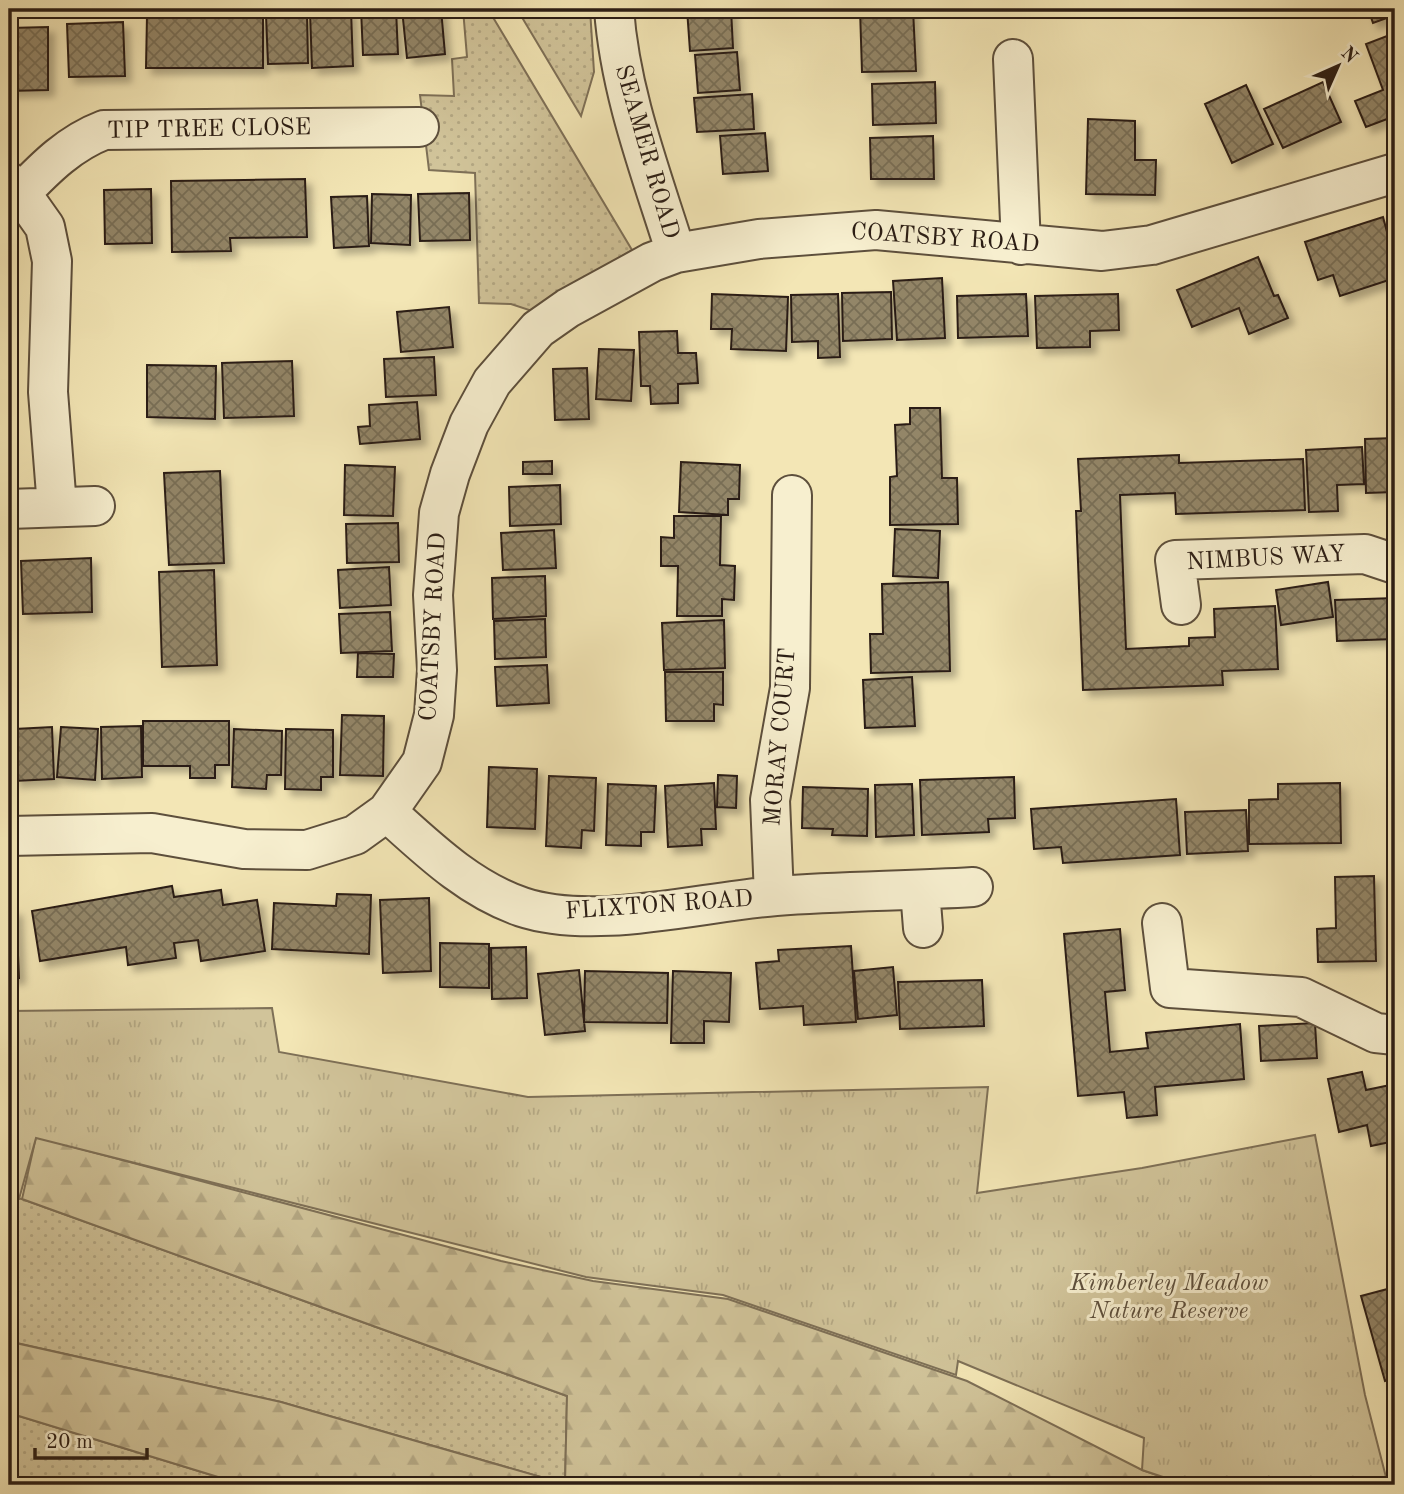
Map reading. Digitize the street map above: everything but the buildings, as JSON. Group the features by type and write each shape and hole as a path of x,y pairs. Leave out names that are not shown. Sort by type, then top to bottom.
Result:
{"street":[{"name":"SEAMER ROAD","path":"614,9 617,47 626,94 676,253"},
{"path":"1013,59 1021,245"},
{"name":"TIP TREE CLOSE","path":"15,188 84,138 104,130 419,127"},
{"name":"COATSBY ROAD","path":"9,836 152,833 244,849 307,850 355,835 387,812 422,762 434,715 437,670 433,595 439,513 469,424 492,382 538,329 568,308 652,262 676,253 759,239 876,230 1102,251 1152,246 1395,173"},
{"path":"15,188 45,227 52,261 48,391 57,508"},
{"name":"MORAY COURT","path":"774,896 770,800 790,688 792,495"},
{"path":"9,509 95,506"},
{"name":"NIMBUS WAY","path":"1181,605 1175,559 1365,554 1395,564"},
{"name":"FLIXTON ROAD","path":"387,812 439,858 478,887 522,907 566,917 774,896 973,887"},
{"path":"919,890 923,928"},
{"path":"1162,923 1170,988 1301,997 1376,1033 1395,1035"}],"green space":[{"path":"463,9 488,9 632,250 535,312 511,304 479,303 475,173 429,170 420,95 454,96 452,59 467,57"},
{"path":"517,9 590,9 594,72 581,116"},
{"name":"Kimberley Meadow Nature Reserve","path":"272,1008 279,1052 528,1097 988,1087 977,1193 1142,1168 1315,1135 1365,1395 1388,1485 1187,1485 1142,1470 1144,1438 958,1361 956,1375 723,1295 586,1277 36,1138 19,1199 9,1198 9,1011"},
{"path":"36,1137 501,1261 593,1281 728,1299 967,1381 1142,1470 1187,1485 252,1485 218,1477 9,1413 11,1342 281,1402 565,1484 567,1396 22,1199"},
{"path":"9,1197 22,1199 567,1396 565,1484 281,1402 12,1342 9,1353"},
{"path":"9,1413 218,1477 252,1485 9,1485"}]}
